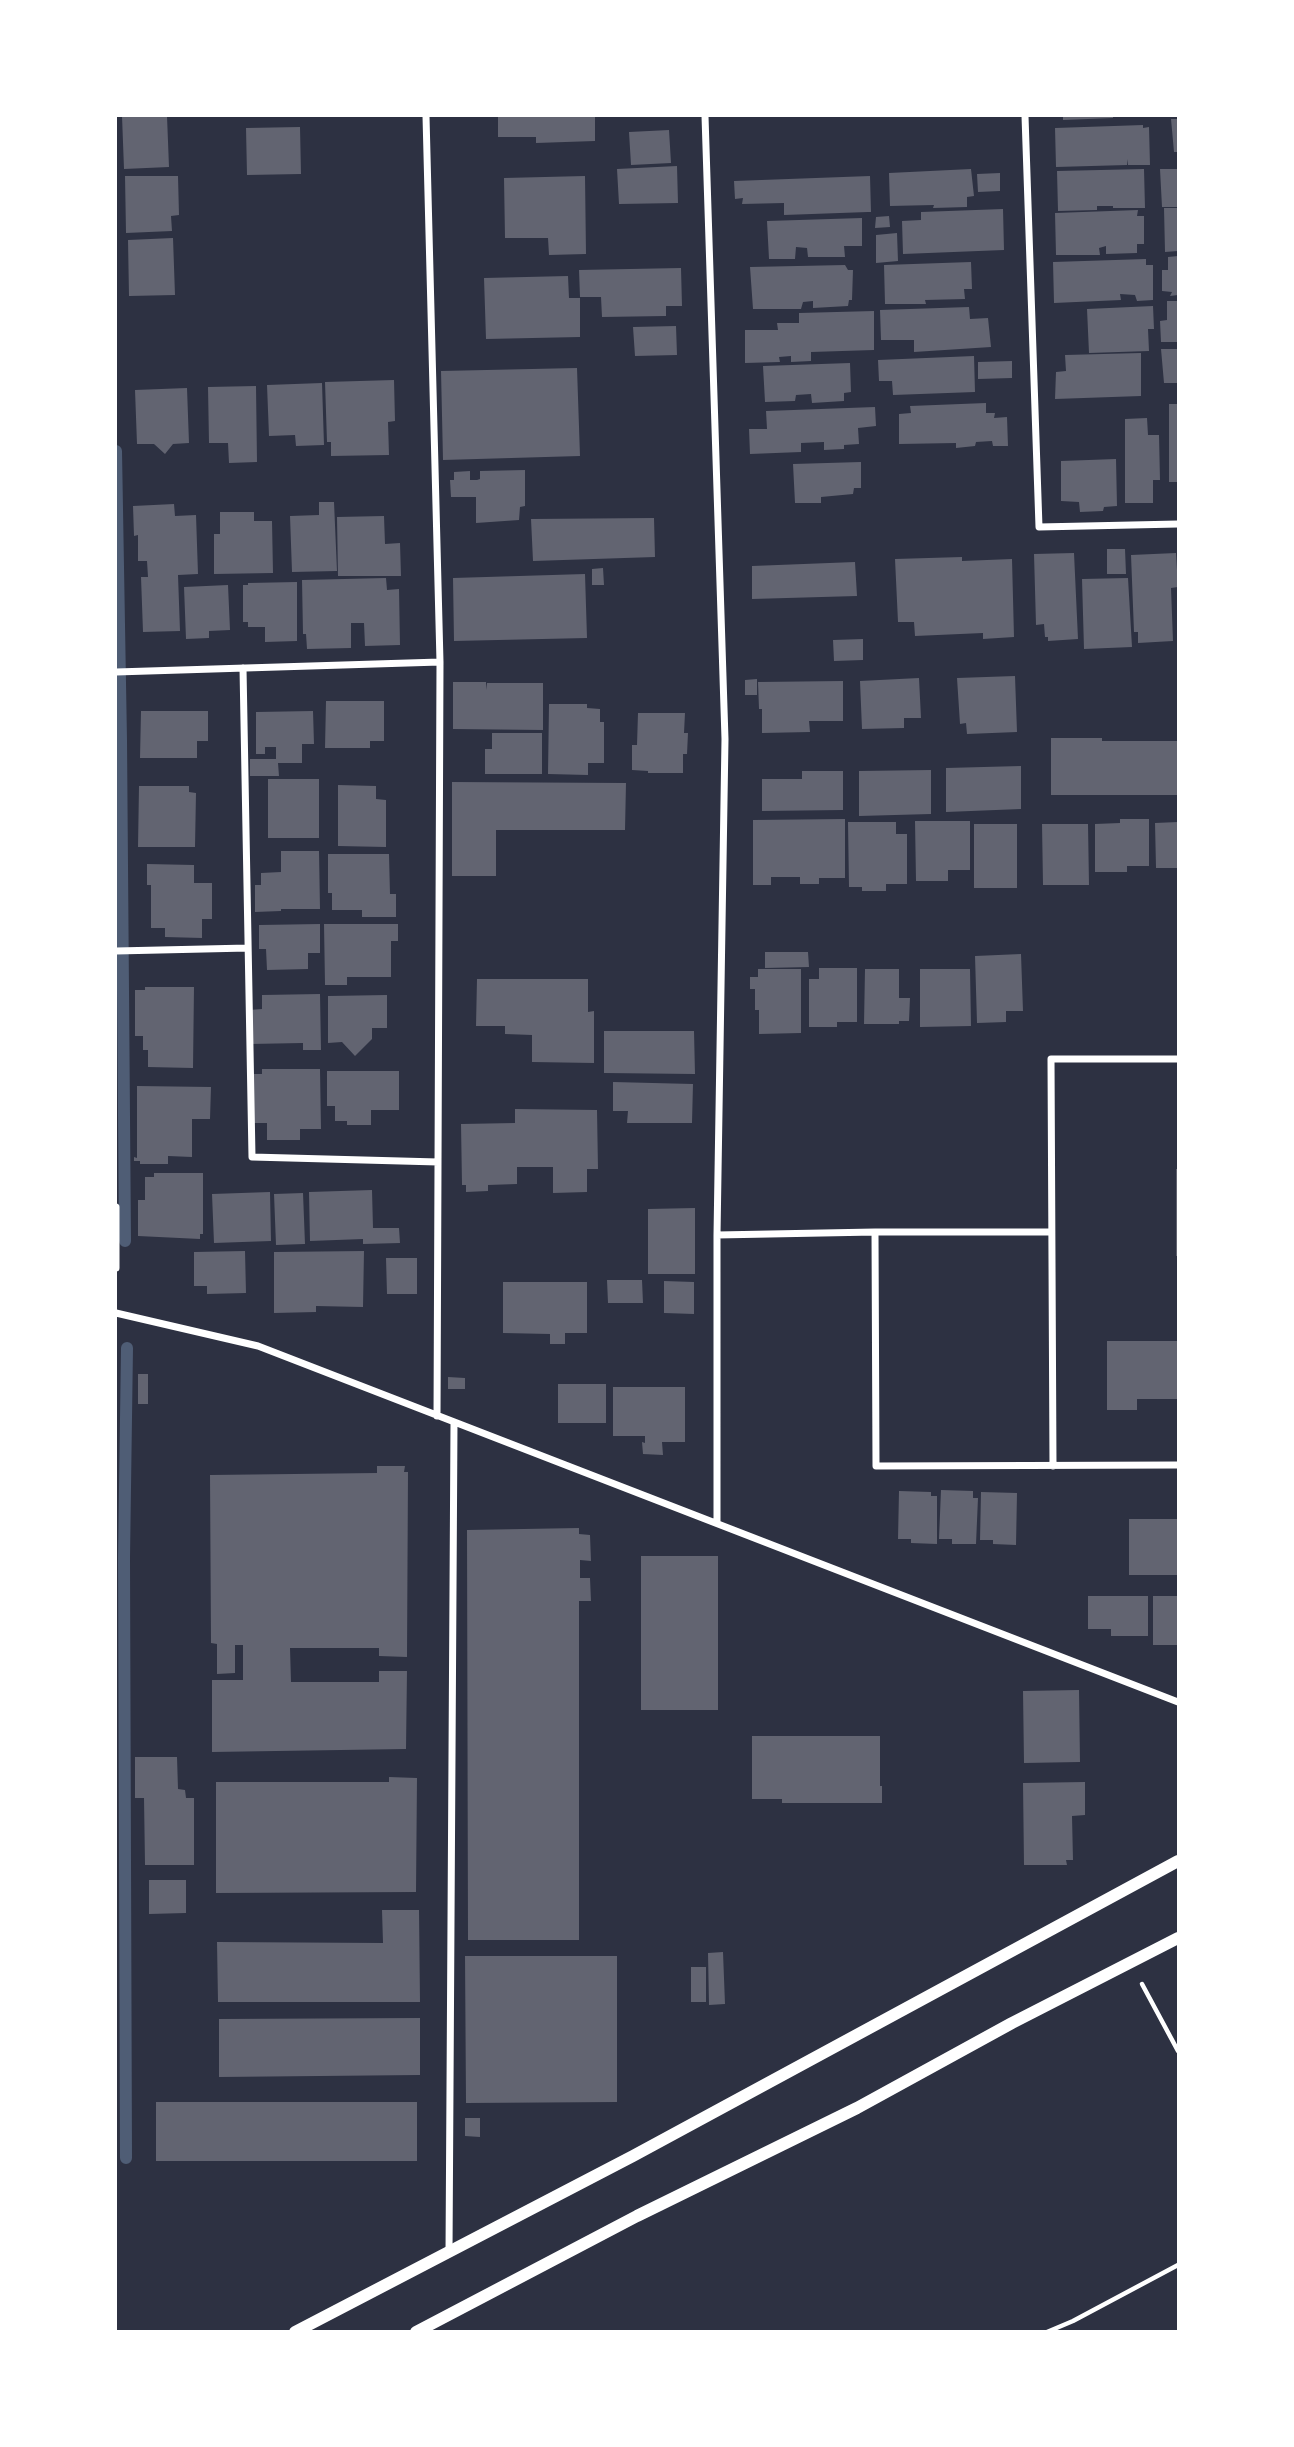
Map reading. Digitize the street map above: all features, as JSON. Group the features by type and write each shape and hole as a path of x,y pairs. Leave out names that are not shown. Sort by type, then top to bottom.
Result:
{"street":[{"path":"426,116 440,662 437,1416"},
{"path":"705,116 724,739 717,1235 717,1523"},
{"path":"1025,116 1039,527 1178,524"},
{"path":"116,672 440,662"},
{"path":"243,668 252,1157 438,1163"},
{"path":"116,951 248,948"},
{"path":"1053,1466 1051,1059 1178,1059"},
{"path":"116,1208 116,1268"},
{"path":"875,1232 876,1466 1178,1465"},
{"path":"717,1235 1051,1232"},
{"path":"116,1313 258,1346 1178,1702"},
{"path":"449,2252 454,1423"},
{"path":"295,2332 633,2156 1178,1861"},
{"path":"416,2332 649,2210 857,2108 1178,1937"}],"path":[{"path":"1130,1961 1178,2051"},
{"path":"1046,2332 1178,2265"}],"building":[{"path":"122,116 167,116 169,167 124,169"},
{"path":"498,116 595,116 595,141 536,143 536,137 498,137"},
{"path":"1063,116 1113,116 1113,118 1063,120"},
{"path":"1171,119 1178,119 1178,152 1174,152"},
{"path":"1143,125 1143,128 1149,127 1150,165 1128,165 1128,159 1127,165 1056,167 1055,128"},
{"path":"300,127 301,174 247,175 246,128"},
{"path":"669,130 671,163 631,165 629,132"},
{"path":"677,166 678,203 619,204 617,169"},
{"path":"971,169 974,196 967,197 967,207 890,206 889,173"},
{"path":"1144,169 1145,208 1097,206 1097,210 1058,211 1057,171"},
{"path":"1160,169 1178,169 1178,207 1162,207"},
{"path":"1000,173 1000,191 978,192 977,174"},
{"path":"125,176 178,176 179,215 171,216 172,231 126,233"},
{"path":"585,176 586,254 549,255 548,238 505,238 504,178"},
{"path":"870,176 871,212 784,215 784,203 742,204 743,198 735,199 734,181"},
{"path":"1164,208 1178,208 1178,251 1165,252"},
{"path":"1003,209 1004,250 903,254 902,221 921,220 921,212"},
{"path":"1138,210 1137,216 1144,216 1144,244 1137,244 1137,253 1106,254 1106,246 1099,248 1100,255 1056,255 1055,213"},
{"path":"889,216 890,227 875,228 876,217"},
{"path":"862,218 862,246 844,246 845,257 808,257 807,248 796,247 795,259 769,259 767,221"},
{"path":"897,233 898,261 876,263 876,235"},
{"path":"173,238 175,295 129,296 128,240"},
{"path":"1178,256 1178,295 1170,296 1172,292 1162,291 1162,270 1168,270 1168,257"},
{"path":"1146,259 1146,265 1153,265 1153,300 1137,301 1135,295 1120,294 1121,300 1054,303 1053,262"},
{"path":"971,262 972,289 964,289 965,299 925,300 926,304 885,304 884,265"},
{"path":"845,265 848,270 853,270 852,300 849,300 848,306 813,308 813,301 803,302 801,309 753,309 750,267"},
{"path":"681,268 682,306 666,306 666,316 602,317 601,297 580,297 579,270"},
{"path":"568,276 569,298 580,298 580,337 486,339 484,278"},
{"path":"1167,301 1178,301 1178,342 1161,342 1160,321 1167,320"},
{"path":"1153,306 1154,329 1148,329 1149,351 1089,353 1087,309"},
{"path":"969,307 970,319 988,318 991,347 914,352 914,340 881,340 880,310"},
{"path":"874,311 874,350 811,352 811,361 791,362 791,356 779,357 780,362 745,363 745,330 778,330 777,323 799,323 799,313"},
{"path":"676,326 677,355 635,356 633,327"},
{"path":"1161,349 1178,349 1178,383 1164,383"},
{"path":"1141,353 1141,396 1055,399 1056,372 1066,371 1065,355"},
{"path":"974,356 975,392 893,395 892,381 879,381 878,360"},
{"path":"1012,361 1012,378 978,379 978,362"},
{"path":"850,363 851,392 844,393 844,401 812,403 811,394 796,395 795,401 765,402 763,366"},
{"path":"577,368 580,456 443,460 441,371"},
{"path":"394,380 395,421 388,422 389,455 331,456 331,442 327,442 325,382"},
{"path":"322,383 324,445 296,446 295,435 269,436 267,385"},
{"path":"256,386 257,462 229,463 228,443 209,443 208,387"},
{"path":"187,388 189,443 173,444 165,454 154,444 137,444 135,390"},
{"path":"986,403 986,413 995,413 994,418 1007,417 1008,446 993,446 992,441 956,448 956,443 899,444 899,414 911,413 910,406"},
{"path":"1169,404 1178,404 1178,482 1169,482"},
{"path":"875,407 876,426 858,428 859,444 844,445 844,449 824,450 824,442 801,443 801,452 750,454 749,429 767,429 766,411"},
{"path":"1147,418 1148,435 1159,435 1160,480 1153,480 1153,503 1125,503 1125,419"},
{"path":"1116,459 1117,506 1104,507 1103,511 1080,512 1079,502 1061,501 1061,461"},
{"path":"861,462 861,488 854,488 853,494 821,497 821,503 795,503 793,464"},
{"path":"525,470 525,506 520,507 519,520 476,523 476,497 451,497 450,480 454,480 454,472 470,471 470,480 477,480 480,479 480,471"},
{"path":"319,502 334,502 337,571 292,572 290,516 319,515"},
{"path":"174,504 175,516 196,515 198,574 178,575 180,631 143,632 141,577 148,577 147,561 138,561 138,535 134,536 133,506"},
{"path":"220,512 254,512 254,521 272,521 273,573 214,574 214,534 220,534"},
{"path":"384,516 385,544 400,543 401,576 338,576 337,517"},
{"path":"654,518 655,557 533,561 531,519"},
{"path":"1107,549 1125,549 1126,574 1107,574"},
{"path":"1074,553 1078,639 1048,641 1044,624 1036,625 1034,554"},
{"path":"1176,553 1178,587 1171,588 1173,641 1138,643 1138,632 1134,632 1131,555"},
{"path":"962,557 962,561 1012,559 1014,637 983,639 983,633 915,636 914,622 898,622 895,559"},
{"path":"855,562 857,596 752,599 752,566"},
{"path":"603,568 604,585 592,585 592,569"},
{"path":"585,574 587,638 454,641 453,578"},
{"path":"386,578 387,590 399,589 400,645 365,646 364,623 351,623 351,648 307,649 306,634 303,634 302,580"},
{"path":"1128,578 1132,647 1084,649 1082,579"},
{"path":"297,582 297,641 265,642 265,627 248,627 248,622 243,622 243,585"},
{"path":"228,585 230,630 209,631 209,638 186,639 184,587"},
{"path":"863,639 863,660 834,661 833,640"},
{"path":"1015,676 1017,732 967,734 966,723 960,724 957,678"},
{"path":"919,678 921,718 904,718 904,728 862,729 860,681"},
{"path":"757,679 757,695 745,695 745,680"},
{"path":"843,681 843,721 809,721 810,732 762,733 758,682"},
{"path":"453,682 486,682 486,690 487,683 543,683 543,730 453,729"},
{"path":"326,701 384,701 384,741 370,741 370,748 325,748"},
{"path":"549,704 587,704 587,708 600,709 600,722 604,722 604,763 588,763 588,775 548,774"},
{"path":"141,711 208,711 208,741 197,741 197,758 140,758"},
{"path":"313,711 314,744 302,744 302,763 278,763 279,776 250,776 250,759 276,759 276,747 265,747 265,754 256,754 256,712"},
{"path":"638,713 685,713 684,733 688,733 687,754 683,754 683,773 632,770 632,745 637,745"},
{"path":"492,733 542,733 542,774 485,774 485,749 492,749"},
{"path":"1051,738 1178,741 1178,795 1051,795"},
{"path":"1021,766 1021,809 946,812 946,768"},
{"path":"931,770 931,814 859,816 859,771"},
{"path":"802,771 843,771 843,810 762,811 762,779 802,779"},
{"path":"268,779 319,779 319,838 268,838"},
{"path":"452,782 626,783 625,830 496,830 496,876 452,876"},
{"path":"338,785 376,786 376,799 386,800 386,847 338,846"},
{"path":"139,786 189,786 189,792 196,793 195,847 138,847"},
{"path":"845,819 845,878 819,878 819,884 800,884 800,877 771,877 771,885 753,885 753,820"},
{"path":"1120,819 1149,819 1149,866 1127,866 1127,872 1095,872 1095,824 1120,823"},
{"path":"915,821 970,821 970,870 948,870 948,881 916,881"},
{"path":"848,822 896,822 896,834 907,834 907,884 886,884 886,891 862,891 862,887 849,887"},
{"path":"1178,822 1178,868 1156,868 1155,823"},
{"path":"974,824 1017,824 1017,888 974,888"},
{"path":"1042,824 1088,824 1089,885 1043,885"},
{"path":"281,851 319,851 320,909 255,912 255,885 261,885 261,873 281,872"},
{"path":"328,854 389,854 390,894 396,894 396,917 362,917 362,910 332,910 332,893 328,893"},
{"path":"147,864 194,865 194,883 212,883 212,919 202,919 202,938 165,937 165,928 151,928 151,885 147,885"},
{"path":"320,924 320,953 308,953 308,969 267,970 266,949 259,949 259,925"},
{"path":"324,924 398,924 398,941 391,941 391,977 347,977 347,985 325,985"},
{"path":"765,952 808,952 809,967 765,968"},
{"path":"1021,954 1023,1011 1006,1011 1006,1022 977,1023 975,956"},
{"path":"819,968 857,968 857,1022 837,1022 837,1027 809,1027 809,979 819,979"},
{"path":"758,969 801,969 801,1033 759,1034 759,1010 755,1010 755,989 750,989 750,977 758,977"},
{"path":"865,969 899,969 899,998 910,998 909,1021 899,1021 899,1024 864,1024"},
{"path":"920,969 970,969 971,1026 920,1027"},
{"path":"477,979 588,979 588,1012 594,1011 594,1063 532,1062 532,1035 505,1034 505,1026 476,1026"},
{"path":"145,987 194,987 193,1068 148,1067 148,1050 143,1050 143,1036 135,1036 135,990 145,990"},
{"path":"320,994 321,1050 303,1050 303,1043 250,1044 249,1010 262,1009 262,995"},
{"path":"387,995 387,1028 372,1028 372,1039 355,1056 342,1042 328,1043 328,996"},
{"path":"604,1031 694,1031 695,1074 604,1073"},
{"path":"262,1069 320,1069 321,1129 300,1129 300,1140 267,1140 267,1123 249,1123 249,1074 262,1074"},
{"path":"327,1071 399,1071 399,1110 371,1110 371,1125 347,1125 347,1121 335,1121 335,1106 327,1106"},
{"path":"613,1082 693,1084 692,1123 627,1123 628,1111 613,1111"},
{"path":"137,1086 211,1087 210,1119 192,1119 192,1157 168,1156 168,1164 140,1164 140,1161 134,1161 134,1157 137,1158"},
{"path":"515,1109 597,1110 598,1169 587,1169 587,1192 553,1193 553,1167 517,1167 517,1184 488,1185 488,1191 466,1192 466,1185 462,1185 461,1124 515,1123"},
{"path":"1178,1169 1178,1256 1176,1256"},
{"path":"154,1173 203,1173 203,1234 200,1234 200,1239 138,1236 138,1200 145,1200 145,1177 154,1177"},
{"path":"372,1190 373,1228 399,1228 400,1243 363,1244 363,1239 310,1241 309,1192"},
{"path":"270,1192 271,1241 214,1243 212,1194"},
{"path":"303,1193 305,1244 276,1245 274,1194"},
{"path":"695,1208 695,1274 648,1274 648,1209"},
{"path":"245,1251 246,1293 207,1294 207,1286 194,1286 194,1252"},
{"path":"364,1251 363,1307 316,1306 316,1312 274,1313 274,1252"},
{"path":"386,1258 417,1258 417,1294 387,1294"},
{"path":"607,1280 642,1280 643,1303 608,1303"},
{"path":"664,1281 694,1282 694,1314 664,1313"},
{"path":"503,1282 587,1282 587,1333 565,1333 565,1344 550,1344 550,1334 503,1333"},
{"path":"1107,1341 1178,1341 1178,1399 1137,1399 1137,1410 1107,1410"},
{"path":"138,1374 148,1374 148,1404 138,1404"},
{"path":"448,1377 465,1378 465,1389 448,1389"},
{"path":"558,1384 606,1384 606,1423 558,1423"},
{"path":"613,1387 685,1387 685,1442 662,1442 663,1455 643,1454 642,1442 645,1443 645,1436 613,1436"},
{"path":"377,1466 405,1466 404,1472 408,1472 407,1657 379,1656 379,1648 290,1648 291,1682 379,1682 379,1671 407,1671 406,1749 212,1752 212,1680 243,1680 243,1645 235,1645 235,1673 217,1674 217,1644 211,1643 210,1475 377,1473"},
{"path":"941,1490 973,1491 973,1498 978,1498 976,1544 952,1544 952,1539 939,1539"},
{"path":"899,1491 931,1492 931,1496 937,1496 937,1544 911,1543 911,1539 898,1539"},
{"path":"981,1492 1017,1493 1016,1545 993,1544 993,1540 980,1540"},
{"path":"1129,1519 1178,1519 1178,1575 1129,1575"},
{"path":"579,1528 579,1534 590,1535 591,1561 580,1560 580,1578 590,1578 591,1601 579,1601 579,1940 468,1940 467,1530"},
{"path":"641,1556 718,1556 718,1710 641,1710"},
{"path":"1088,1596 1148,1596 1148,1636 1111,1636 1111,1629 1088,1629"},
{"path":"1153,1596 1178,1596 1178,1645 1153,1645"},
{"path":"1079,1690 1080,1762 1024,1763 1023,1691"},
{"path":"752,1736 880,1736 882,1803 782,1803 782,1799 752,1799"},
{"path":"135,1757 177,1757 178,1789 185,1790 186,1798 194,1798 194,1865 145,1865 144,1798 135,1798"},
{"path":"389,1777 417,1778 416,1892 216,1893 216,1782 389,1782"},
{"path":"1085,1782 1085,1815 1072,1816 1073,1860 1066,1860 1067,1865 1024,1865 1023,1783"},
{"path":"149,1880 186,1880 186,1913 149,1914"},
{"path":"382,1910 419,1910 420,2002 218,2002 217,1942 383,1943"},
{"path":"723,1952 725,2004 709,2005 708,1953"},
{"path":"465,1956 617,1956 617,2102 466,2103"},
{"path":"691,1967 706,1967 706,2002 691,2002"},
{"path":"420,2018 420,2075 219,2077 219,2019"},
{"path":"156,2102 417,2102 417,2161 156,2161"},
{"path":"465,2118 480,2118 480,2137 465,2136"}],"waterway":[{"path":"116,451 125,1241"},
{"path":"126,2158 124,1558 127,1348"}]}
